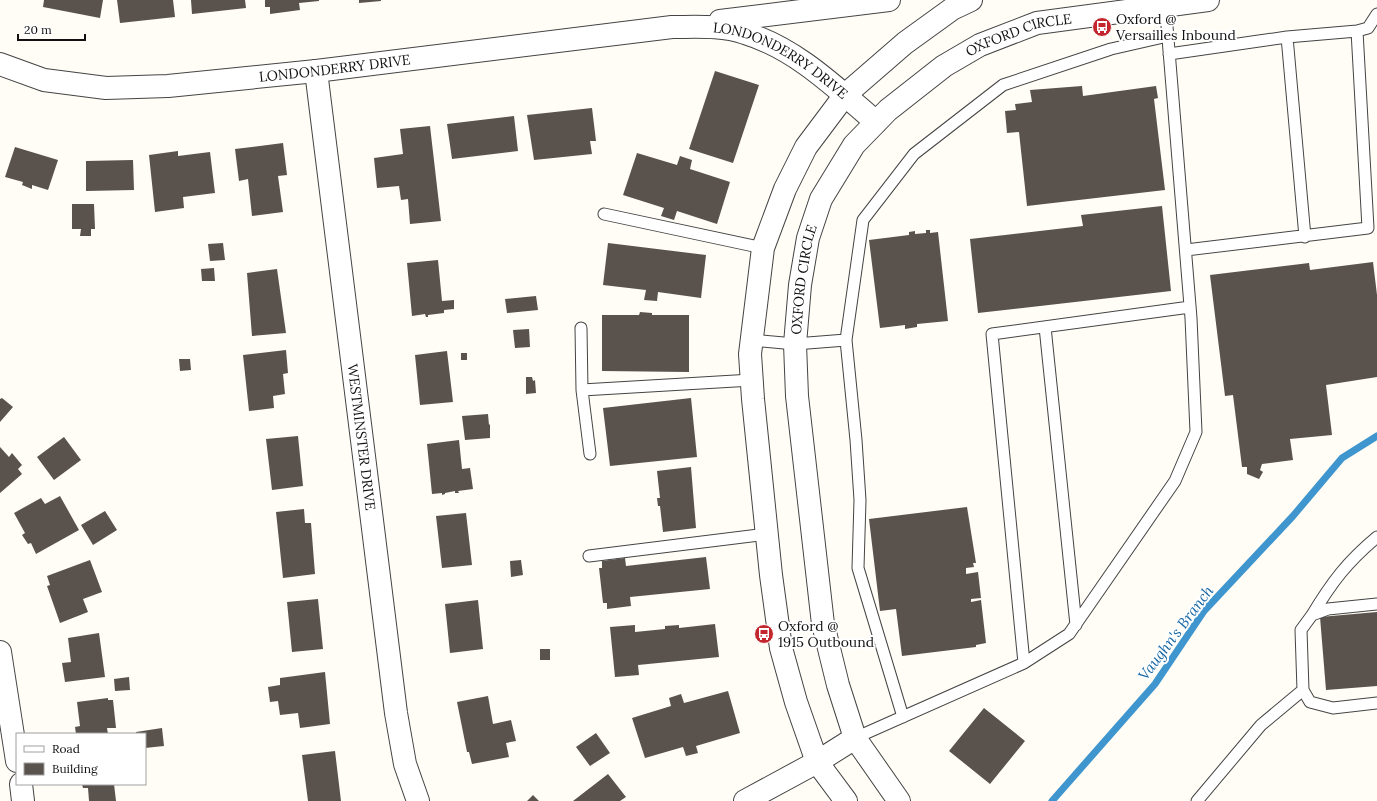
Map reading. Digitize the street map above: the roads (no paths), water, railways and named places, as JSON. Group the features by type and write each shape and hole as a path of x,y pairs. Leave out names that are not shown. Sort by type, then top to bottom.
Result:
{"street":[{"name":"LONDONDERRY DRIVE","path":"0,64 44,80 106,88 168,86 316,71 889,0"},
{"path":"846,801 817,762 796,702 781,648 767,534 752,380 752,340 763,248 785,189 806,147 845,95 905,43 952,9 971,0"},
{"name":"OXFORD CIRCLE","path":"899,801 855,738 838,685 823,624 797,396 795,344 800,285 808,238 821,199 854,145 888,110 944,66 980,45 1037,23 1165,3 1208,0"},
{"name":"LONDONDERRY DRIVE","path":"672,27 716,27 744,32 774,44 807,64 876,122"},
{"name":"WESTMINSTER DRIVE","path":"316,71 396,713 405,764 418,801"},
{"path":"0,652 16,755"},
{"path":"746,801 817,762 855,738"},
{"path":"21,785 23,801"}],"lane":[{"path":"855,738 1024,663 1069,634 1175,481 1196,432 1186,250 1165,3"},
{"path":"1169,54 1287,37 1357,31 1368,28 1377,14"},
{"path":"1186,250 1305,237 1368,228 1357,31"},
{"path":"903,716 858,568 860,500 856,440 846,340 863,220 914,154 1003,85 1111,48 1168,36"},
{"path":"1287,37 1305,237"},
{"path":"604,214 763,248"},
{"path":"1024,663 992,334 1190,307"},
{"path":"1045,327 1076,625"},
{"path":"581,328 582,390 590,454"},
{"path":"752,340 795,344 846,340"},
{"path":"582,390 752,380"},
{"path":"589,556 767,534"},
{"path":"1377,537 1357,554 1330,585 1301,630 1304,690 1310,702 1333,708 1377,703"},
{"path":"1312,615 1328,609 1377,604"},
{"path":"1197,801 1261,725 1304,690"}],"waterway":[{"name":"Vaughn's Branch","path":"1052,801 1155,684 1204,611 1293,516 1342,458 1377,436"}],"place":[{"name":"Oxford @ Versailles Inbound","path":"1102,27"},
{"name":"Oxford @ 1915 Outbound","path":"764,634"}]}
